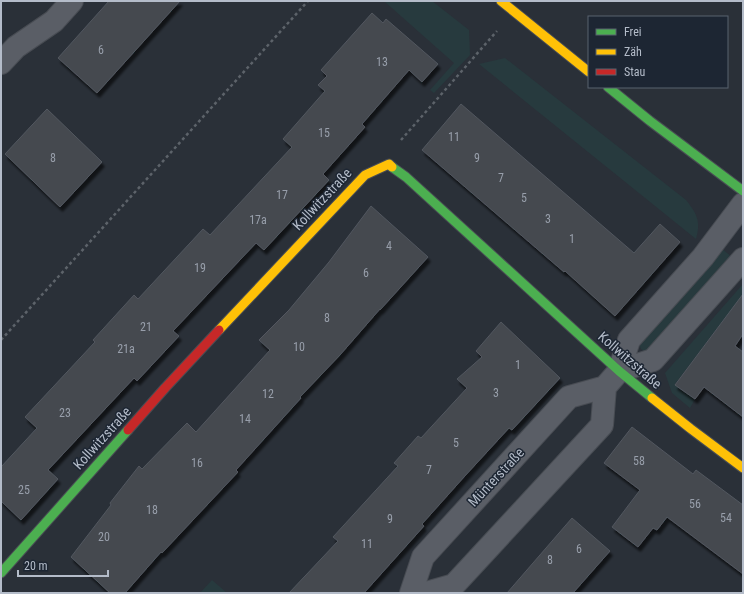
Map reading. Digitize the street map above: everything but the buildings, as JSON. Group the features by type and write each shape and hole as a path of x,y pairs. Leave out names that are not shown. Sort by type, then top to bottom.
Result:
{"street":[{"path":"6,49 54,21 72,1"},
{"path":"501,1 588,71"},
{"path":"609,88 650,121 743,191"},
{"name":"Kollwitzstraße","path":"1,573 165,388 364,175 389,164 412,182 612,379 691,430 743,468"},
{"path":"426,593 454,585 602,425 612,379 629,340 703,257 743,204"},
{"name":"Münterstraße","path":"411,593 423,557 569,397 654,360 743,259"}],"path":[{"path":"1,340 308,1"},
{"path":"389,164 398,143 514,11"}],"green space":[{"path":"384,1 432,1 469,30 470,55 434,93 430,90 454,63"},
{"path":"505,58 686,200 693,209 697,218 698,227 696,239 479,64"},
{"path":"721,248 733,258 654,348 645,352 641,349 639,344"},
{"path":"743,284 743,294 675,384 695,399 690,408 672,393 665,373"},
{"path":"212,580 227,593 200,593"}],"traffic: fast":[{"path":"609,88 650,121 743,191"},
{"path":"392,167 406,177 619,371 652,398"},
{"path":"1,573 128,430"}],"traffic: slow":[{"path":"501,1 588,71"},
{"path":"219,330 365,175 389,164 392,167"},
{"path":"652,398 743,468"}],"traffic: jam":[{"path":"128,430 219,330"}]}
